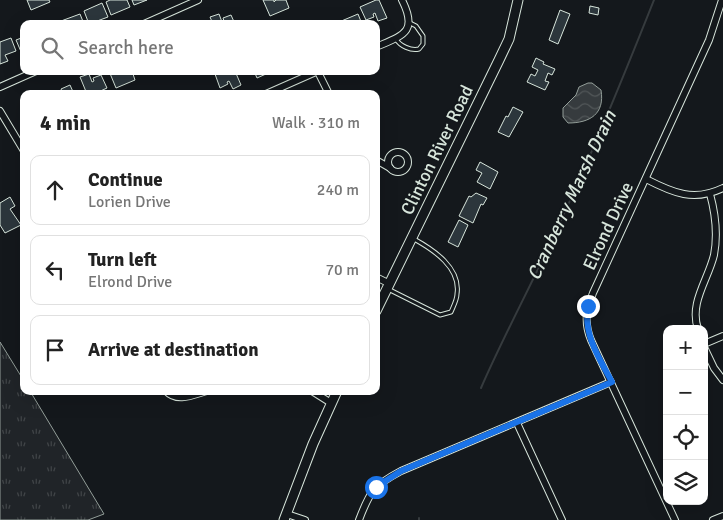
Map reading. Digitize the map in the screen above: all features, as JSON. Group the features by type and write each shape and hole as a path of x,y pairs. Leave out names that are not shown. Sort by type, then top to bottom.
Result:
{"street":[{"path":"153,20 198,0"},
{"path":"380,44 396,38 406,31 410,23 402,0"},
{"name":"Clinton River Road","path":"380,303 509,39 518,0"},
{"name":"Elrond Drive","path":"675,520 588,333 586,316 588,306 709,40 722,0"},
{"path":"0,87 27,75"},
{"path":"275,90 309,75"},
{"path":"320,75 327,90"},
{"path":"0,111 20,144"},
{"path":"380,162 395,172 402,172 409,164 407,157 402,153 396,152 388,162 390,168"},
{"path":"380,158 391,156"},
{"path":"646,180 684,195 710,194 723,188"},
{"path":"697,325 695,316 696,306 710,268 716,241 717,223 710,194"},
{"path":"380,280 388,286"},
{"path":"708,343 723,336"},
{"path":"708,354 714,368 723,380"},
{"path":"359,520 370,494 376,487 401,471 612,382"},
{"path":"169,395 178,398 190,395"},
{"path":"318,395 330,403"},
{"path":"305,520 286,517 306,462 334,395"},
{"path":"517,423 562,520"},
{"path":"714,520 723,516"}],"lane":[{"path":"396,38 398,42 412,50 419,49 422,46 423,36 416,26 410,23"},
{"path":"388,286 440,315 451,312 457,296 456,279 445,262 433,250 412,238"}],"green space":[{"path":"0,342 20,374 20,395 32,395 104,514 88,520 0,520"}],"water":[{"path":"592,83 601,90 601,105 598,111 589,119 568,123 563,117 563,108 576,95 579,87"}],"building":[{"path":"27,0 49,0 50,2 31,10"},
{"path":"110,0 127,0 130,7 111,15 106,2"},
{"path":"132,0 147,0 134,5"},
{"path":"263,0 274,0 274,2 276,0 286,0 289,8 270,16"},
{"path":"379,0 387,18 378,20 375,13 373,14 374,17 366,20 360,7"},
{"path":"102,3 108,17 100,20 87,20 84,11"},
{"path":"590,6 599,8 598,15 589,13"},
{"path":"560,10 570,14 558,44 549,40"},
{"path":"80,14 82,20 64,20"},
{"path":"219,14 221,20 211,20 210,17"},
{"path":"358,14 360,20 344,20"},
{"path":"231,15 233,20 224,20 223,18"},
{"path":"11,38 16,51 5,55 8,61 0,64 0,42"},
{"path":"20,38 20,49 16,40"},
{"path":"536,58 544,62 543,64 555,69 552,75 548,73 545,81 549,82 545,90 527,82 531,74 535,76 538,70 532,67"},
{"path":"89,75 92,82 94,81 93,78 101,75 107,88 103,90 85,90 80,77"},
{"path":"111,75 133,75 135,80 116,88"},
{"path":"215,75 237,75 241,85 233,89 229,81 227,82 228,84 220,88"},
{"path":"70,85 72,90 61,90"},
{"path":"513,107 523,112 509,137 498,132"},
{"path":"480,162 498,172 490,189 477,182 482,173 476,170"},
{"path":"476,193 487,198 483,205 481,204 473,223 459,216 469,196 471,197"},
{"path":"10,197 15,206 10,209 20,224 20,226 5,233 0,225 0,203"},
{"path":"459,220 468,225 458,247 448,242"}],"waterway":[{"name":"Cranberry Marsh Drain","path":"481,388 582,174 654,0"}],"route":[{"path":"376,487 401,471 612,382 588,333 586,316 588,306"}]}
